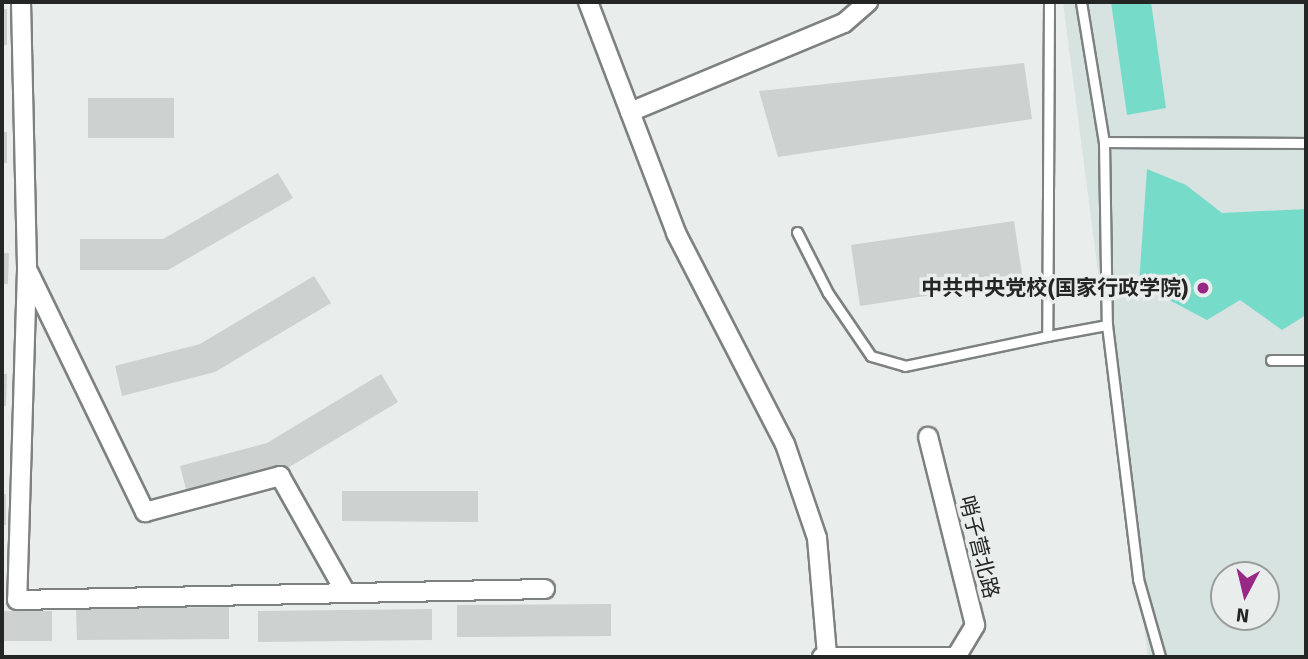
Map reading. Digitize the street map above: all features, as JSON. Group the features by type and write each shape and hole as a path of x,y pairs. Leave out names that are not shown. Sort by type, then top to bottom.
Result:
{"street":[{"path":"21,2 27,270 17,600 545,589"},
{"path":"588,2 676,233 785,443 817,538 824,656"},
{"path":"630,112 844,23 868,2"},
{"path":"27,270 145,512 279,476 345,593"},
{"name":"哨子营北路","path":"824,656 957,657 975,625 928,437"}],"lane":[{"path":"1047,336 1049,2"},
{"path":"1081,2 1104,142 1107,325 1138,579 1160,657"},
{"path":"1104,142 1306,143"},
{"path":"797,232 828,293 871,356 905,366 1107,325"},
{"path":"1271,360 1306,360"}],"shaded area":[{"name":"中共中央党校(国家行政学院)","path":"1063,2 1306,2 1306,657 1148,657"},
{"path":"1111,2 1151,2 1166,108 1127,115"},
{"path":"1147,169 1186,185 1222,213 1306,209 1306,315 1282,330 1240,300 1207,320 1139,284"}],"building":[{"path":"2,9 7,9 7,45 2,45"},
{"path":"1024,63 1032,119 778,157 759,91"},
{"path":"88,98 174,98 174,138 88,138"},
{"path":"2,132 7,132 7,163 2,163"},
{"path":"278,173 293,198 168,270 80,270 80,239 163,239"},
{"path":"1014,221 1023,281 860,306 851,245"},
{"path":"2,253 9,253 8,284 2,284"},
{"path":"314,276 331,303 215,372 122,396 115,366 200,344"},
{"path":"2,374 7,374 6,406 2,406"},
{"path":"381,374 398,402 281,472 188,497 180,466 267,443"},
{"path":"342,491 478,491 478,522 342,521"},
{"path":"2,494 6,494 6,525 2,525"},
{"path":"611,604 611,636 457,637 457,605"},
{"path":"229,607 229,639 77,640 76,609"},
{"path":"432,609 432,640 258,642 258,611"},
{"path":"2,611 52,611 52,641 2,641"}],"place":[{"name":"中共中央党校(国家行政学院)","path":"1203,288"}]}
